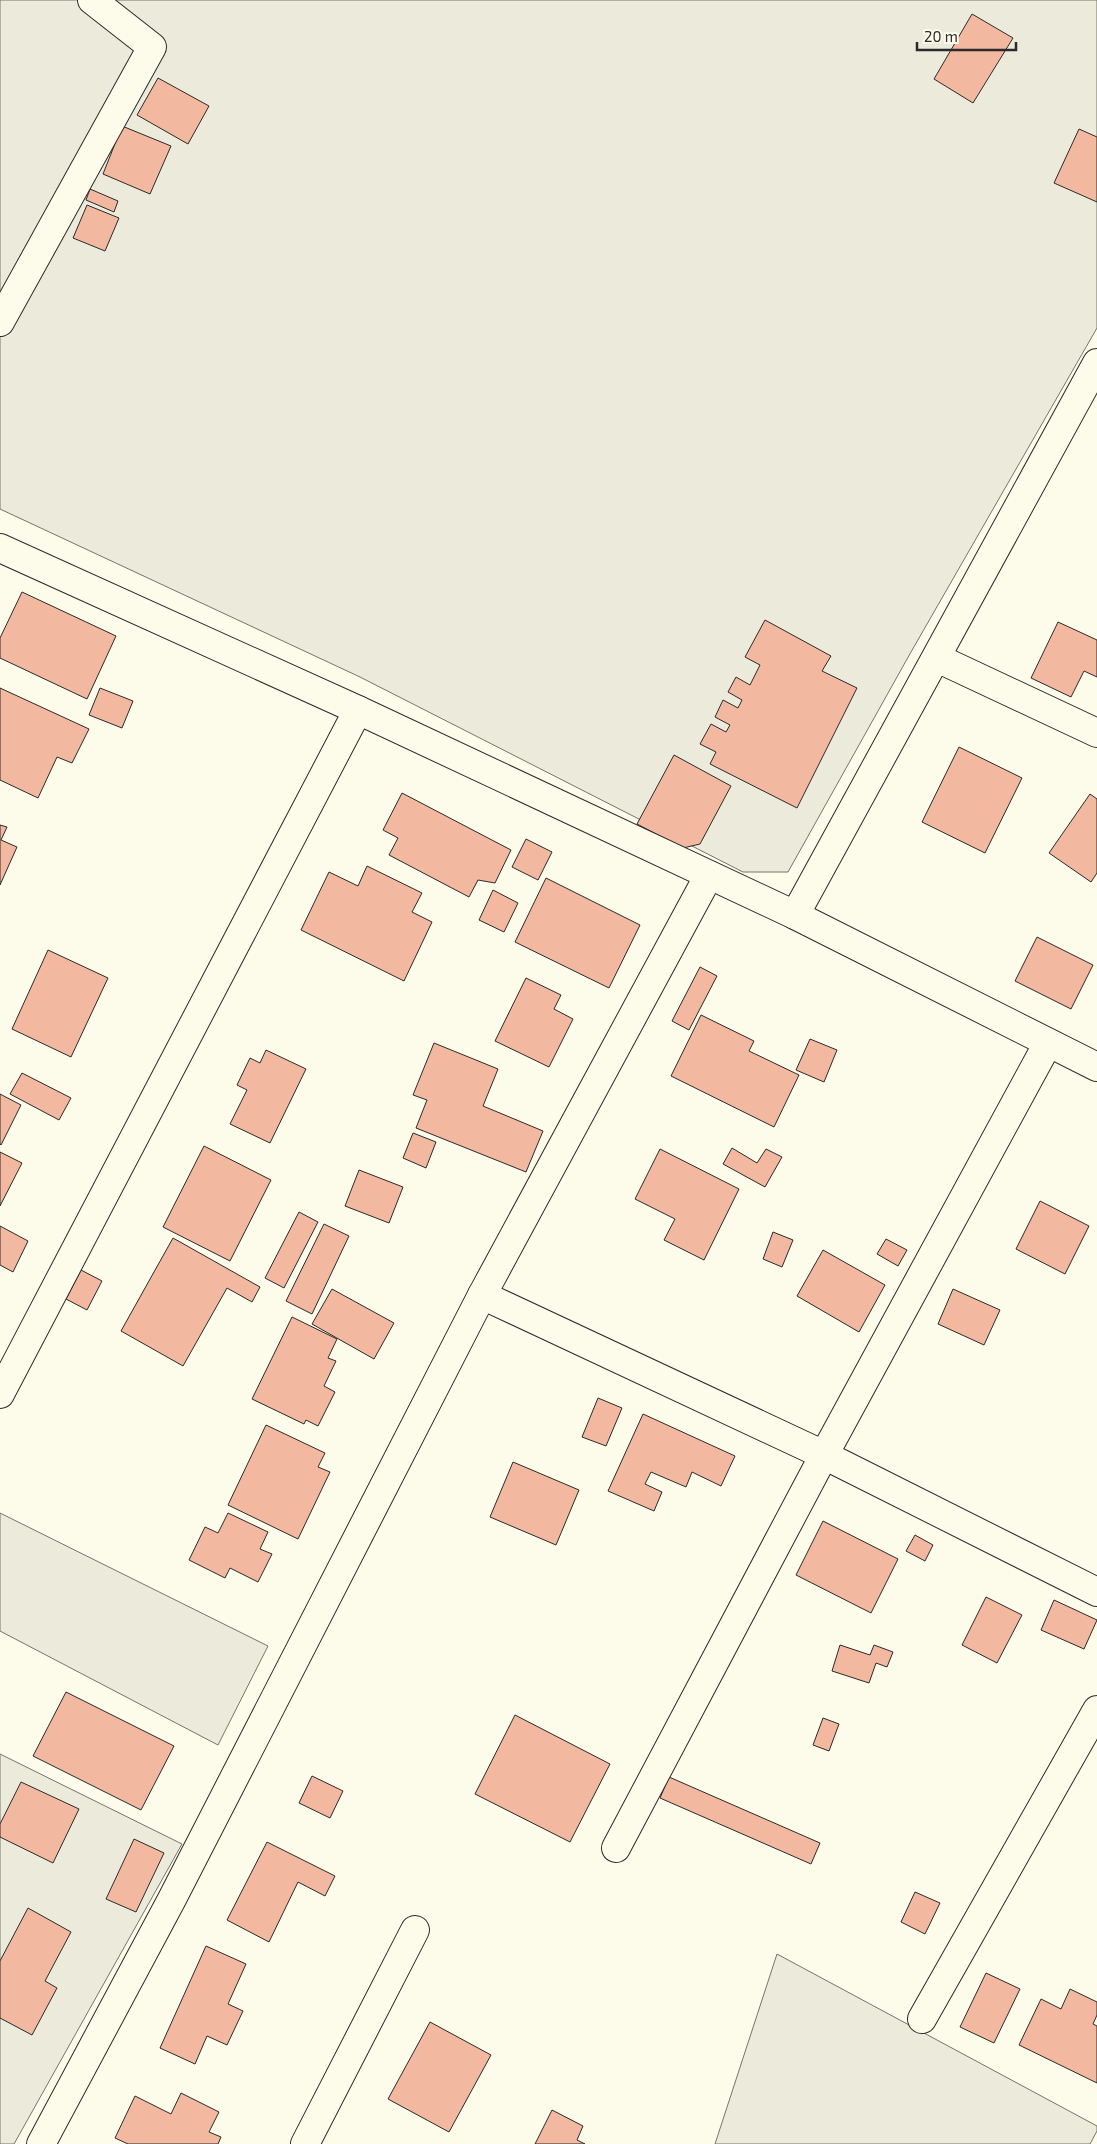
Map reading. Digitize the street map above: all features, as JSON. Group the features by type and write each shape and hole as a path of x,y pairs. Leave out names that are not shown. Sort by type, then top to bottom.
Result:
{"street":[{"path":"0,322 152,47 92,0"},
{"path":"795,915 937,658 1088,400 1097,363"},
{"path":"2,553 358,710 795,915 1097,1067"},
{"path":"937,658 1097,734"},
{"path":"0,1394 358,710"},
{"path":"41,2144 172,1899 482,1295 709,875"},
{"path":"616,1848 824,1455 1048,1043"},
{"path":"482,1295 824,1455 1097,1592"},
{"path":"922,2019 1097,1710"},
{"path":"305,2144 416,1930"}],"shaded area":[{"path":"0,0 1097,0 1097,328 911,652 788,872 743,872 360,677 0,509"},
{"path":"0,1513 268,1646 218,1745 0,1631"},
{"path":"0,1754 182,1844 14,2144 0,2144"},
{"path":"777,1954 1097,2126 1097,2131 1090,2144 715,2144"}],"building":[{"path":"972,14 1013,38 973,103 934,79"},
{"path":"158,78 209,106 188,144 137,115"},
{"path":"122,126 171,146 150,194 103,174"},
{"path":"1079,129 1097,137 1097,202 1054,183"},
{"path":"90,189 118,201 114,212 86,200"},
{"path":"87,205 119,218 105,251 73,238"},
{"path":"22,592 116,636 87,699 0,658 0,638"},
{"path":"765,620 831,656 822,671 857,688 797,808 710,764 716,752 700,744 711,724 726,732 730,725 715,717 723,700 738,708 742,700 728,692 736,677 750,685 760,665 745,657"},
{"path":"1058,622 1097,640 1097,677 1084,671 1071,697 1031,678"},
{"path":"0,688 89,729 72,763 57,757 38,798 0,780"},
{"path":"100,688 133,701 122,728 89,715"},
{"path":"959,747 1022,778 985,853 922,822"},
{"path":"674,755 731,786 700,844 683,848 637,824"},
{"path":"402,793 511,850 495,883 478,880 469,897 389,855 398,838 383,830"},
{"path":"1090,794 1097,799 1097,873 1091,882 1049,853"},
{"path":"0,825 7,827 1,840 17,847 0,885"},
{"path":"526,839 552,852 538,880 512,867"},
{"path":"367,866 422,893 412,912 432,922 404,981 301,930 329,872 358,886"},
{"path":"546,878 640,925 609,988 515,942"},
{"path":"493,890 518,903 504,932 479,920"},
{"path":"1037,937 1093,965 1071,1009 1015,981"},
{"path":"48,950 108,978 71,1057 12,1029"},
{"path":"700,967 717,976 689,1030 672,1021"},
{"path":"526,978 561,995 554,1009 573,1019 549,1067 495,1041"},
{"path":"701,1015 754,1041 749,1051 799,1075 774,1127 671,1076"},
{"path":"810,1039 837,1050 824,1082 796,1070"},
{"path":"434,1043 498,1069 483,1106 543,1131 526,1172 416,1128 427,1100 413,1095"},
{"path":"266,1050 306,1069 270,1143 230,1124 247,1090 237,1085 250,1058 260,1063"},
{"path":"22,1073 71,1098 59,1120 10,1094"},
{"path":"0,1094 21,1105 1,1145 0,1144"},
{"path":"413,1133 436,1142 426,1168 403,1158"},
{"path":"204,1146 271,1180 230,1261 163,1227"},
{"path":"732,1148 757,1163 766,1149 782,1157 765,1187 723,1164"},
{"path":"660,1149 739,1189 704,1260 664,1240 675,1219 635,1199"},
{"path":"0,1152 22,1163 0,1206"},
{"path":"359,1170 403,1187 389,1223 345,1206"},
{"path":"1040,1201 1089,1226 1065,1274 1016,1249"},
{"path":"299,1212 318,1222 284,1288 265,1278"},
{"path":"324,1224 349,1236 312,1314 286,1301"},
{"path":"0,1226 28,1241 13,1272 0,1265"},
{"path":"773,1232 793,1240 782,1267 763,1259"},
{"path":"173,1238 260,1287 252,1302 227,1288 183,1366 121,1331"},
{"path":"886,1239 907,1250 898,1266 877,1254"},
{"path":"823,1250 885,1285 859,1332 797,1296"},
{"path":"81,1270 102,1281 87,1310 66,1299"},
{"path":"332,1289 394,1323 374,1359 312,1324"},
{"path":"953,1289 1000,1310 984,1345 938,1324"},
{"path":"292,1317 337,1339 328,1358 336,1361 324,1386 335,1392 318,1426 306,1420 304,1424 252,1399"},
{"path":"598,1398 622,1408 606,1446 582,1437"},
{"path":"643,1414 735,1456 721,1486 692,1472 686,1487 651,1472 645,1484 662,1492 654,1511 608,1491"},
{"path":"266,1425 325,1453 318,1467 330,1472 298,1539 228,1505"},
{"path":"513,1462 579,1490 556,1545 490,1517"},
{"path":"228,1513 268,1532 260,1549 272,1554 258,1582 230,1568 225,1578 189,1560 205,1527 218,1533"},
{"path":"823,1521 898,1559 871,1613 796,1575"},
{"path":"915,1535 933,1545 925,1561 906,1551"},
{"path":"986,1597 1022,1615 997,1663 962,1645"},
{"path":"1054,1600 1097,1620 1084,1649 1041,1630"},
{"path":"840,1645 870,1655 874,1645 893,1652 887,1667 876,1663 869,1683 832,1671"},
{"path":"66,1692 174,1746 141,1810 33,1756"},
{"path":"515,1715 610,1764 570,1842 475,1794"},
{"path":"823,1718 839,1724 829,1751 813,1745"},
{"path":"312,1776 343,1791 330,1818 299,1803"},
{"path":"669,1777 820,1843 811,1864 660,1798"},
{"path":"21,1782 79,1809 53,1863 0,1837 0,1824"},
{"path":"134,1839 164,1853 136,1912 106,1899"},
{"path":"267,1842 335,1876 325,1896 298,1882 269,1942 227,1920"},
{"path":"915,1892 940,1903 925,1934 901,1922"},
{"path":"28,1908 71,1932 45,1981 57,1988 32,2035 0,2018 0,1961"},
{"path":"206,1946 246,1964 228,2004 243,2011 227,2045 207,2036 195,2064 160,2048"},
{"path":"986,1973 1020,1989 994,2043 960,2027"},
{"path":"1070,1989 1097,2002 1097,2015 1093,2024 1097,2026 1097,2083 1019,2045 1041,1999 1061,2009"},
{"path":"430,2022 491,2055 449,2132 388,2099"},
{"path":"181,2093 219,2112 209,2132 221,2137 218,2144 128,2144 115,2138 135,2096 171,2114"},
{"path":"552,2110 583,2126 577,2140 585,2144 535,2144"}]}
